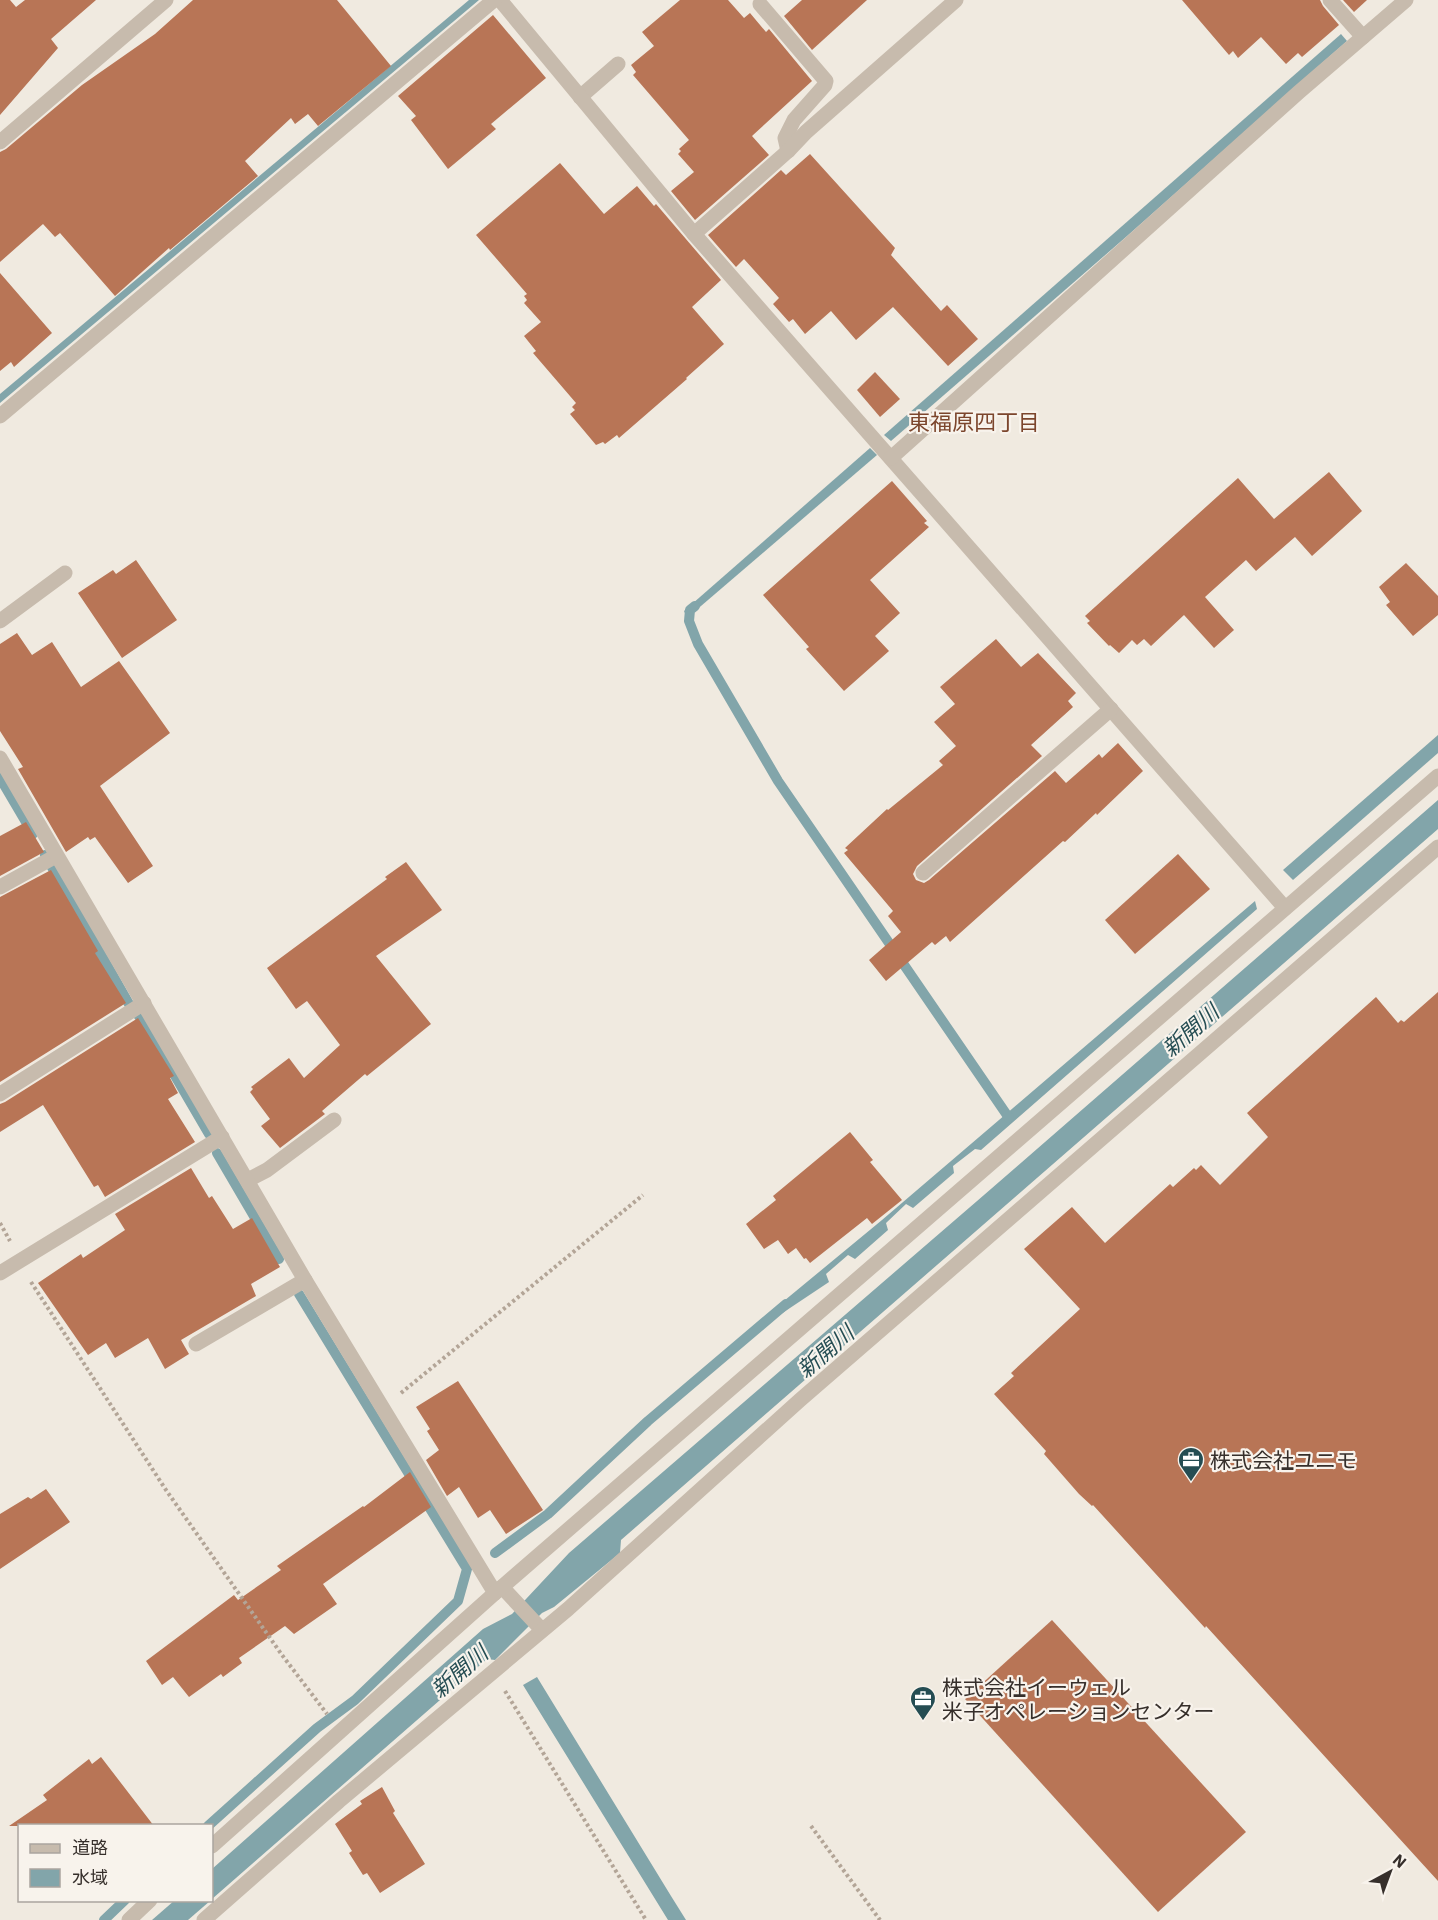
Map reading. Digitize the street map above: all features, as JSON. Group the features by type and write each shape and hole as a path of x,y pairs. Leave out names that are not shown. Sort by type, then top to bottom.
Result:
{"street":[{"path":"0,142 166,0"},
{"path":"0,416 494,0"},
{"path":"500,0 694,234 1285,908"},
{"path":"694,234 956,0"},
{"path":"1330,0 1363,37"},
{"path":"891,458 1406,0"},
{"path":"760,4 826,81 790,127 785,138 788,151"},
{"path":"580,97 618,64"},
{"path":"0,621 65,573"},
{"path":"923,873 1111,709"},
{"path":"0,758 305,1280 503,1592 537,1625"},
{"path":"213,1845 340,1731 503,1592 1438,776"},
{"path":"204,1920 490,1672 537,1625 568,1609 808,1393 1438,847"},
{"path":"0,887 56,856"},
{"path":"0,1094 144,1003"},
{"path":"248,1180 267,1170 334,1120"},
{"path":"0,1273 222,1137"},
{"path":"196,1344 305,1280"},
{"path":"129,1920 148,1902"}],"path":[{"path":"384,1407 643,1195"},
{"path":"21,1261 32,1283 166,1490 282,1655 340,1731"},
{"path":"490,1672 509,1695 646,1920"},
{"path":"811,1826 880,1920"}],"water":[{"path":"469,0 479,0 0,403 0,394"},
{"path":"1341,34 1347,41 1126,237 891,441 884,435"},
{"path":"870,448 877,455 687,618 684,611"},
{"path":"1438,735 1438,753 1293,880 1283,870"},
{"name":"新開川","path":"1438,800 1438,829 621,1540 620,1553 554,1607 542,1613 495,1660 487,1659 213,1898 213,1868 483,1629 512,1614 569,1553"},
{"path":"1255,901 1257,909 981,1150 975,1149 953,1166 954,1173 913,1208 906,1204 886,1223 888,1230 855,1259 848,1255 826,1274 829,1282 778,1316 773,1310 882,1220"},
{"path":"537,1677 686,1920 668,1920 523,1685"},
{"path":"173,1902 209,1902 188,1920 152,1920"}],"building":[{"path":"0,0 10,0 16,7 25,0 96,0 51,39 58,48 0,115"},
{"path":"193,0 337,0 391,66 318,126 308,114 295,124 291,118 245,161 258,176 170,250 169,248 115,296 60,233 55,237 43,224 0,262 0,152 82,85 155,34"},
{"path":"680,0 728,0 744,18 750,13 766,32 769,29 812,81 752,136 769,155 695,220 671,191 694,172 678,154 681,151 679,149 689,140 633,75 636,72 631,65 654,46 642,32"},
{"path":"802,0 867,0 812,50 784,16"},
{"path":"1182,0 1320,0 1339,25 1302,57 1298,53 1286,64 1261,37 1238,58 1233,51 1229,55"},
{"path":"1343,0 1367,0 1354,12"},
{"path":"493,15 546,78 491,124 496,129 448,169 411,120 416,116 398,96"},
{"path":"810,154 895,248 891,255 941,311 947,305 978,339 948,366 893,307 856,340 831,311 805,334 793,319 789,322 773,304 779,298 744,259 736,267 708,235 781,170 786,175"},
{"path":"560,163 604,214 637,186 654,206 656,204 721,280 692,307 724,344 619,438 617,435 605,444 603,442 596,445 570,414 575,410 572,407 576,403 533,353 536,351 524,336 541,322 524,303 527,300 524,296 527,294 476,235"},
{"path":"0,273 52,333 14,367 11,362 0,371"},
{"path":"875,372 900,399 880,417 857,390"},
{"path":"1329,472 1362,511 1312,556 1295,537 1256,571 1246,560 1205,597 1234,630 1214,648 1184,615 1151,646 1144,639 1137,645 1132,640 1119,653 1087,623 1090,621 1085,616 1238,478 1274,519"},
{"path":"892,481 927,521 924,523 929,527 870,580 900,613 875,636 889,651 844,691 806,649 809,647 763,595"},
{"path":"136,560 177,620 122,658 78,593 113,570 116,574"},
{"path":"1406,563 1438,596 1438,615 1413,636 1386,605 1390,602 1379,587"},
{"path":"17,633 32,655 52,642 81,687 119,661 170,733 100,786 153,866 128,883 95,837 90,840 88,837 66,852 18,769 23,767 0,731 0,644"},
{"path":"996,639 1021,667 1038,653 1076,693 1068,701 1073,707 1031,745 1042,756 917,866 913,874 916,880 924,883 929,880 1055,771 1066,783 1099,754 1102,758 1118,743 1143,771 1097,815 1096,813 1065,842 1063,841 950,942 946,936 935,945 932,942 886,981 869,960 901,932 888,916 893,911 844,853 848,850 845,848 887,809 943,765 939,761 956,746 934,722 955,704 940,687"},
{"path":"26,822 44,852 0,876 0,836"},
{"path":"1178,854 1210,889 1135,954 1105,920"},
{"path":"406,862 442,910 376,956 431,1024 367,1076 365,1074 322,1111 325,1114 280,1148 261,1126 270,1119 250,1092 253,1089 251,1087 289,1058 304,1078 340,1045 307,1001 296,1009 267,968 387,879 385,877"},
{"path":"51,870 98,951 95,953 126,1003 0,1082 0,897"},
{"name":"株式会社ユニモ","path":"1438,992 1438,1881 1206,1626 1205,1628 1093,1505 1079,1494 1044,1454 1046,1451 994,1394 1014,1376 1011,1373 1080,1309 1024,1249 1072,1207 1105,1243 1170,1184 1173,1187 1194,1168 1196,1170 1201,1165 1220,1185 1268,1137 1247,1113 1376,997 1398,1023 1401,1020 1404,1022"},
{"path":"138,1018 174,1076 170,1078 178,1093 168,1099 195,1142 105,1197 98,1185 94,1187 43,1105 0,1132 0,1104"},
{"path":"850,1132 873,1160 870,1162 902,1200 872,1224 867,1218 810,1263 796,1248 788,1254 778,1240 764,1249 746,1224 776,1200 773,1196"},
{"path":"191,1168 209,1198 212,1196 233,1229 252,1218 280,1267 251,1284 256,1296 181,1340 189,1354 165,1369 148,1338 115,1358 106,1343 88,1355 38,1283 81,1254 83,1258 125,1230 115,1214"},
{"path":"458,1381 543,1510 506,1534 490,1510 478,1518 459,1487 447,1496 426,1460 439,1450 427,1431 430,1429 416,1407"},
{"path":"410,1472 431,1507 323,1584 337,1604 294,1634 285,1626 239,1658 242,1663 223,1677 221,1674 189,1697 173,1677 162,1685 146,1661 234,1595 238,1600 281,1570 277,1566 364,1507"},
{"path":"46,1489 70,1522 0,1569 0,1514"},
{"path":"1052,1620 1246,1832 1158,1912 965,1699"},
{"path":"101,1757 152,1824 18,1824 18,1826 9,1826 47,1800 43,1795 89,1759 92,1764"},
{"path":"382,1787 395,1811 393,1813 425,1864 380,1893 367,1873 363,1875 349,1853 352,1851 335,1824 362,1804 360,1801"}],"waterway":[{"path":"695,606 690,610 689,621 698,644 778,781 1009,1118"},
{"path":"0,778 33,834"},
{"path":"45,855 129,1004 143,1021 209,1134"},
{"path":"217,1153 279,1259"},
{"path":"210,1824 317,1728 355,1700 458,1601 467,1569 299,1294"},
{"path":"495,1553 548,1514 648,1421 786,1304"},
{"path":"104,1920 123,1902"}],"place":[{"name":"株式会社ユニモ","path":"1191,1483"},
{"name":"株式会社イーウェル 米子オペレーションセンター","path":"923,1722"}],"district":[{"name":"東福原四丁目","path":"974,421"}]}
